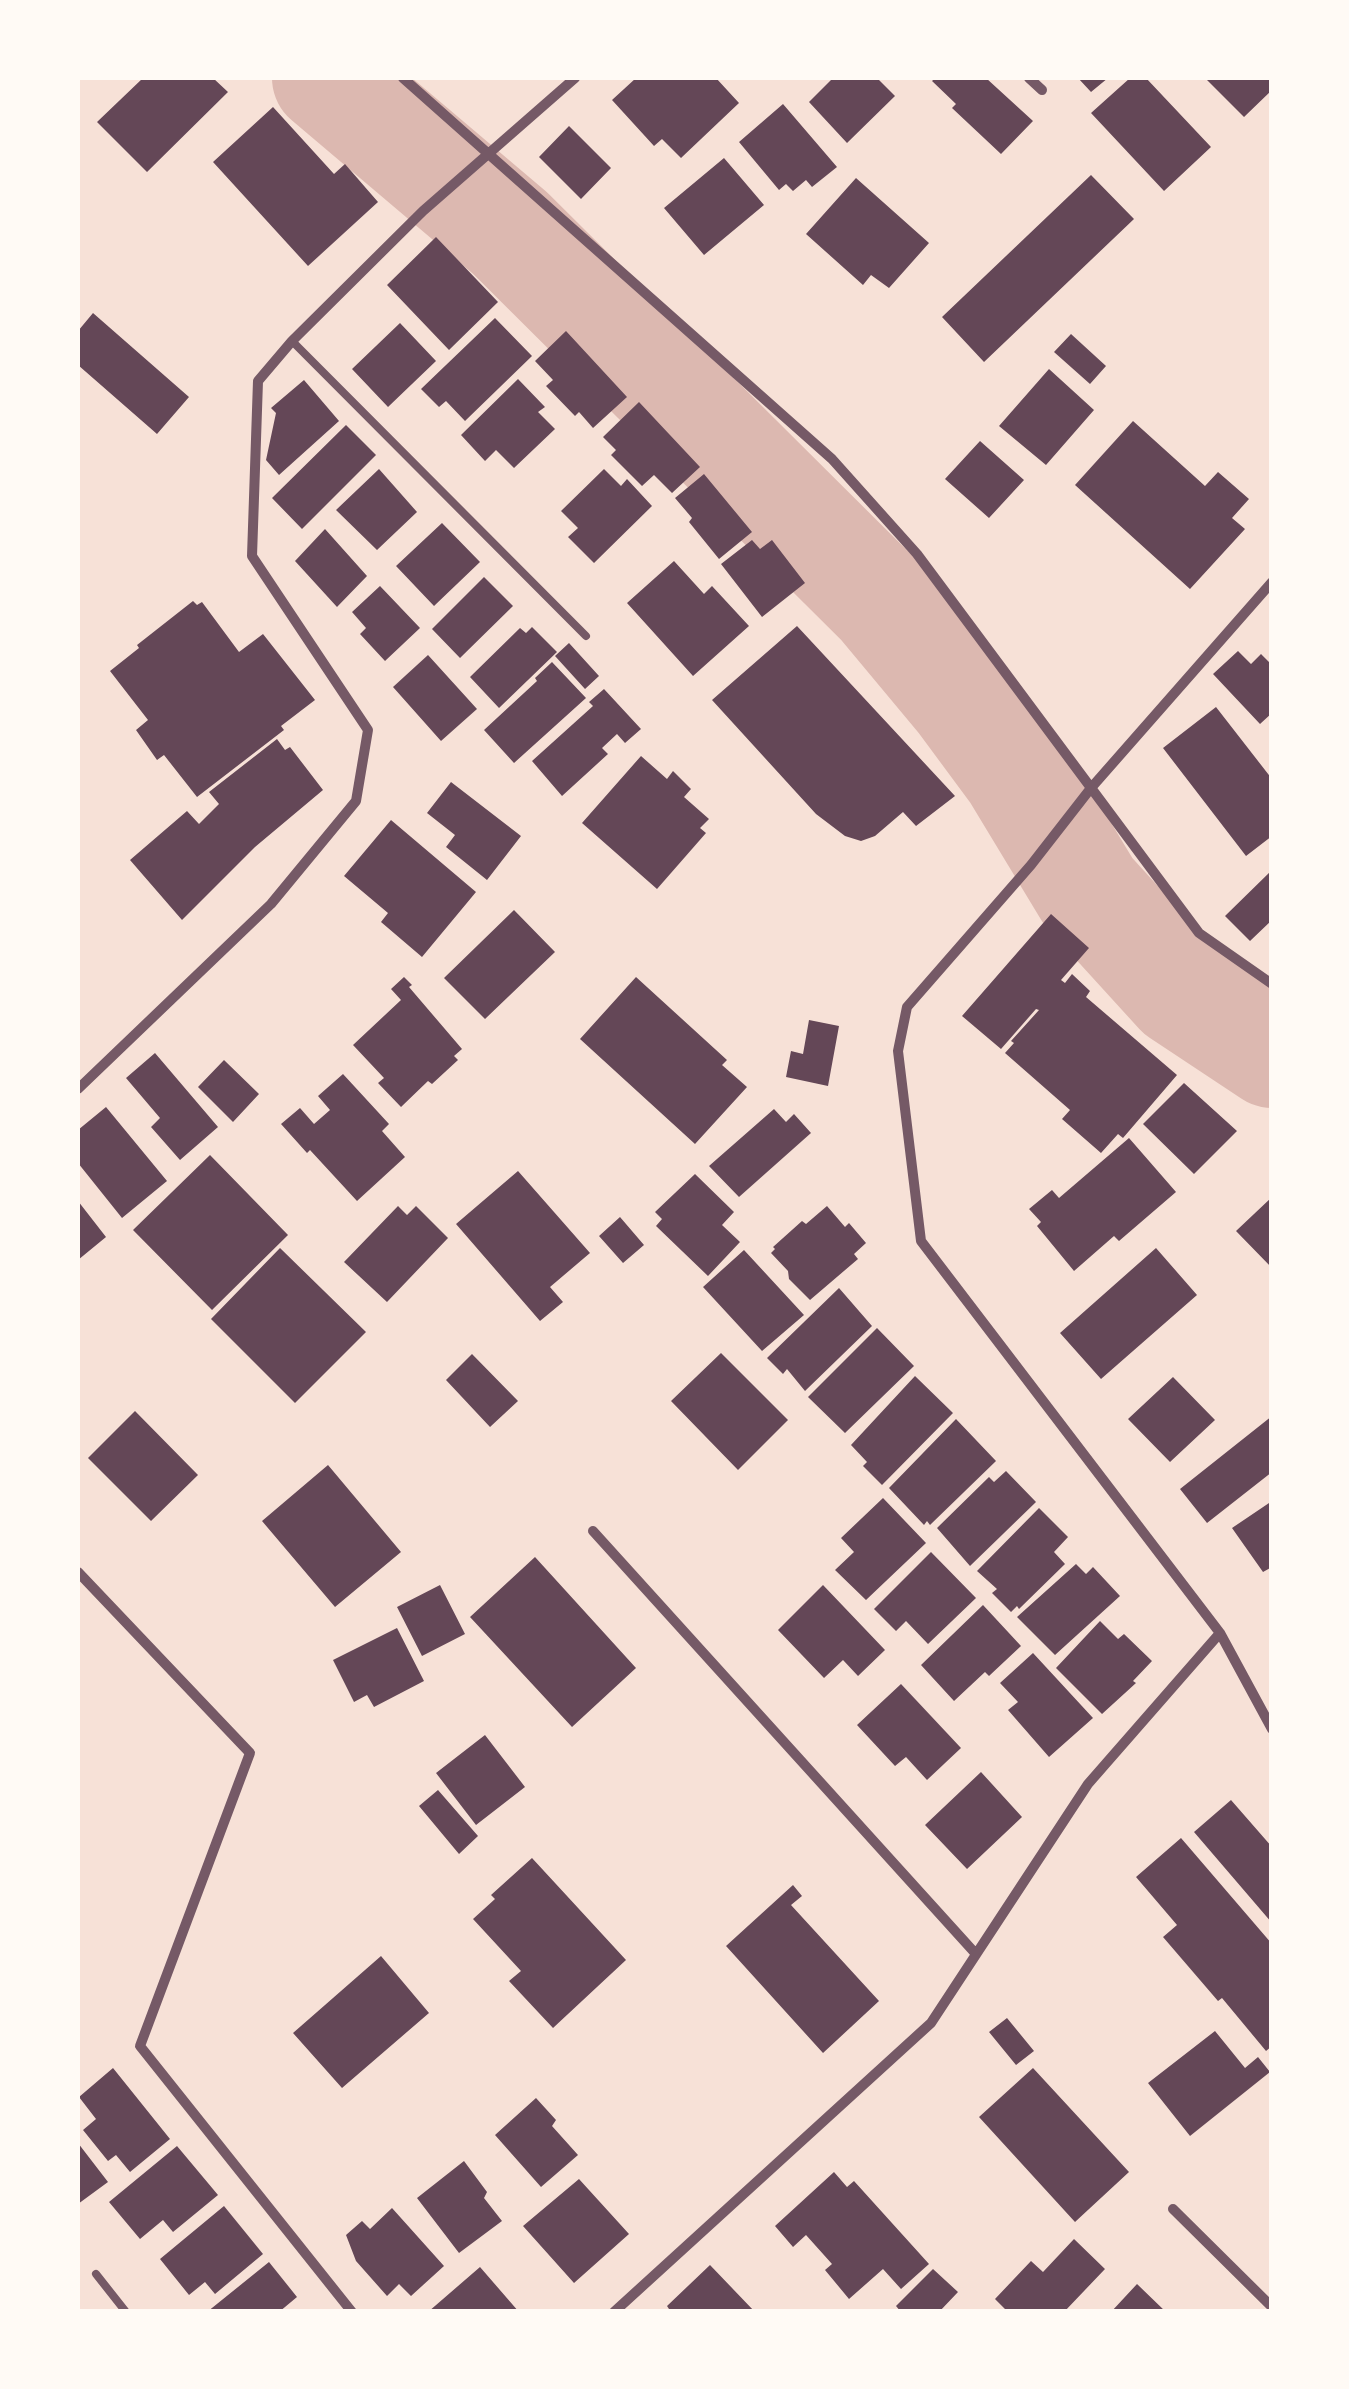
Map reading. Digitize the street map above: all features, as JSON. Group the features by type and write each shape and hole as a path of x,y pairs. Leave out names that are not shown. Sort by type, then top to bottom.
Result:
{"street":[{"path":"403,78 832,459 917,554 1200,932 1272,984"},
{"path":"78,1090 271,904 356,801 368,730 252,556 258,382 292,342 423,211 575,78"},
{"path":"1029,78 1042,90"},
{"path":"1272,582 1090,788 1031,865 907,1007 898,1051 921,1241 1220,1633 1272,1730"},
{"path":"593,1531 975,1953"},
{"path":"78,1572 250,1753 140,2046 352,2312"},
{"path":"614,2312 931,2024 1088,1784 1220,1633"},
{"path":"1173,2209 1272,2307"}],"lane":[{"path":"292,342 586,636"},
{"path":"96,2274 126,2312"}],"building":[{"path":"143,78 213,78 228,92 147,172 97,122"},
{"path":"636,78 716,78 739,103 681,158 662,139 654,146 612,100"},
{"path":"833,78 877,78 895,96 847,143 809,102"},
{"path":"986,78 1033,121 1001,154 952,108 956,104 932,81"},
{"path":"1078,78 1108,78 1091,92"},
{"path":"1130,78 1146,78 1211,147 1164,191 1091,113"},
{"path":"1205,78 1272,78 1272,90 1244,117"},
{"path":"783,104 837,167 812,187 806,180 793,191 786,184 779,190 739,142"},
{"path":"273,107 334,174 345,164 378,202 308,266 213,162"},
{"path":"569,126 611,168 581,199 539,157"},
{"path":"724,158 764,205 704,255 664,208"},
{"path":"1091,175 1134,219 984,362 942,317"},
{"path":"856,178 929,243 889,288 871,275 863,285 806,234"},
{"path":"436,237 498,302 449,350 387,285"},
{"path":"93,313 189,397 157,434 78,365 78,331"},
{"path":"495,318 532,356 465,421 446,401 439,407 421,389"},
{"path":"400,323 436,361 388,407 352,369"},
{"path":"566,331 627,397 593,428 579,412 575,416 546,386 553,380 535,361"},
{"path":"1071,334 1106,366 1090,384 1054,352"},
{"path":"1049,369 1094,410 1046,465 999,426"},
{"path":"518,379 545,407 538,412 555,429 514,468 496,450 485,461 461,435"},
{"path":"304,380 339,421 279,475 266,460 276,413 271,408"},
{"path":"639,402 700,467 672,493 654,475 642,486 611,455 616,450 603,437"},
{"path":"1133,421 1205,486 1218,472 1249,499 1232,518 1245,529 1190,589 1075,485"},
{"path":"346,425 376,455 302,529 272,498"},
{"path":"980,441 1024,480 989,518 945,479"},
{"path":"379,469 417,512 377,550 336,510"},
{"path":"604,469 621,486 627,479 652,506 594,563 568,537 578,528 561,511"},
{"path":"704,474 752,532 719,559 675,498"},
{"path":"442,523 480,562 434,606 396,566"},
{"path":"325,529 367,576 337,607 295,561"},
{"path":"752,540 760,549 772,540 805,583 762,617 721,564"},
{"path":"674,561 704,594 712,586 749,626 693,676 627,603"},
{"path":"484,577 513,606 460,658 432,629"},
{"path":"380,586 420,628 385,661 360,634 366,628 352,612"},
{"path":"193,601 197,605 202,602 239,652 263,634 315,700 281,726 284,730 197,797 164,755 157,760 136,730 148,720 110,671"},
{"path":"797,626 955,796 916,826 903,812 875,836 861,841 845,836 816,814 712,700"},
{"path":"532,627 557,652 499,708 470,677 520,628 526,633"},
{"path":"569,643 599,676 585,689 555,656"},
{"path":"1238,651 1251,664 1261,654 1272,665 1272,713 1260,724 1213,674"},
{"path":"428,655 477,709 441,741 393,687"},
{"path":"552,662 586,698 514,763 484,730"},
{"path":"604,689 641,729 625,743 617,734 602,748 608,754 562,796 532,761 593,706 589,702"},
{"path":"1216,707 1272,779 1272,836 1246,856 1163,748"},
{"path":"277,739 285,750 290,747 323,790 255,847 182,920 130,860 187,811 199,824 219,804 209,792"},
{"path":"641,756 667,779 673,771 691,789 684,797 709,819 700,828 706,833 657,889 582,823"},
{"path":"451,782 521,836 487,880 446,847 455,835 427,813"},
{"path":"391,820 476,892 422,957 381,922 388,913 344,876"},
{"path":"1272,870 1272,920 1250,941 1225,916"},
{"path":"514,910 555,952 485,1019 444,978"},
{"path":"1051,914 1089,948 1061,980 1065,983 1072,974 1090,991 1086,997 1177,1075 1123,1138 1118,1134 1101,1153 1062,1119 1070,1110 1005,1053 1039,1010 1001,1049 962,1016"},
{"path":"404,977 462,1049 454,1056 458,1060 401,1107 378,1083 384,1078 353,1045 401,1000 391,989"},
{"path":"636,977 727,1060 722,1065 747,1087 695,1144 580,1039"},
{"path":"809,1020 839,1026 828,1086 786,1077 791,1051 803,1054"},
{"path":"155,1053 218,1127 180,1160 151,1127 160,1118 126,1078"},
{"path":"224,1060 259,1094 233,1122 198,1087"},
{"path":"343,1074 389,1124 382,1131 405,1157 357,1201 281,1124 300,1108 314,1124 330,1110 318,1096"},
{"path":"1184,1083 1237,1131 1194,1174 1143,1124"},
{"path":"106,1107 167,1181 122,1218 78,1163 78,1130"},
{"path":"774,1109 786,1122 794,1114 811,1133 739,1197 709,1166"},
{"path":"1129,1138 1176,1192 1119,1241 1114,1236 1074,1271 1037,1226 1041,1222 1029,1209 1052,1190 1059,1198"},
{"path":"210,1155 288,1235 212,1310 133,1230"},
{"path":"518,1171 590,1253 550,1287 563,1302 540,1321 456,1224"},
{"path":"695,1174 734,1212 722,1225 740,1242 708,1276 656,1226 662,1219 655,1212"},
{"path":"1272,1197 1272,1268 1236,1231"},
{"path":"78,1201 106,1237 78,1260"},
{"path":"398,1206 407,1215 416,1206 448,1238 387,1302 344,1262"},
{"path":"827,1206 866,1243 854,1254 858,1259 810,1300 771,1253 802,1221 806,1224"},
{"path":"620,1217 644,1245 623,1263 599,1236"},
{"path":"280,1248 366,1332 295,1403 211,1319"},
{"path":"1156,1248 1197,1295 1101,1379 1060,1333"},
{"path":"744,1250 804,1315 762,1351 703,1287"},
{"path":"839,1288 872,1326 805,1391 787,1369 783,1374 767,1358"},
{"path":"877,1328 914,1366 845,1433 808,1397"},
{"path":"721,1353 788,1420 738,1470 671,1401"},
{"path":"472,1354 518,1401 490,1427 446,1380"},
{"path":"915,1376 953,1413 882,1485 863,1466 867,1462 851,1445"},
{"path":"1173,1377 1215,1420 1170,1462 1128,1419"},
{"path":"135,1411 198,1475 151,1521 88,1458"},
{"path":"1272,1416 1272,1472 1207,1523 1180,1489"},
{"path":"956,1419 996,1461 930,1525 927,1521 924,1525 889,1488"},
{"path":"328,1465 401,1552 335,1607 262,1521"},
{"path":"1006,1471 1036,1502 970,1566 937,1528 989,1477 994,1482"},
{"path":"883,1498 926,1543 866,1600 835,1570 854,1552 841,1538"},
{"path":"1272,1501 1272,1567 1263,1572 1232,1528"},
{"path":"1039,1508 1068,1537 1054,1552 1065,1564 1019,1609 1017,1606 1011,1612 992,1593 997,1589 977,1571"},
{"path":"931,1552 976,1598 928,1644 906,1621 896,1631 874,1609"},
{"path":"535,1557 636,1668 572,1727 470,1617"},
{"path":"1076,1564 1086,1574 1093,1567 1120,1596 1055,1655 1017,1617"},
{"path":"440,1585 465,1634 422,1656 397,1607"},
{"path":"823,1585 885,1650 858,1676 843,1660 824,1678 778,1630"},
{"path":"983,1605 1021,1646 954,1701 921,1665"},
{"path":"1100,1621 1118,1639 1124,1634 1152,1661 1133,1681 1136,1683 1102,1714 1056,1668"},
{"path":"397,1628 424,1681 374,1707 367,1695 354,1702 333,1660"},
{"path":"1033,1653 1093,1718 1049,1757 1008,1710 1018,1702 1000,1683"},
{"path":"901,1684 961,1748 927,1780 906,1757 895,1766 857,1725"},
{"path":"485,1735 525,1787 476,1825 436,1773"},
{"path":"981,1772 1022,1817 967,1869 925,1825"},
{"path":"438,1790 478,1836 459,1854 419,1806"},
{"path":"1231,1800 1272,1847 1272,1923 1194,1832"},
{"path":"1181,1838 1272,1944 1272,2046 1266,2051 1163,1937 1177,1925 1136,1877"},
{"path":"532,1858 626,1960 553,2028 509,1981 521,1971 473,1919 495,1899 491,1895"},
{"path":"793,1885 802,1896 791,1905 879,2001 823,2053 726,1946"},
{"path":"381,1956 429,2013 342,2088 293,2033"},
{"path":"1007,2018 1034,2051 1016,2065 989,2032"},
{"path":"1215,2031 1245,2068 1258,2057 1270,2072 1190,2136 1148,2083"},
{"path":"113,2068 170,2139 130,2172 116,2155 108,2161 83,2130 96,2119 79,2097"},
{"path":"1033,2068 1129,2172 1075,2222 979,2117"},
{"path":"536,2098 556,2120 552,2126 578,2155 541,2187 495,2135"},
{"path":"78,2143 108,2182 78,2204"},
{"path":"177,2146 218,2195 173,2232 163,2220 140,2239 109,2202"},
{"path":"464,2161 502,2221 459,2253 417,2198"},
{"path":"834,2172 847,2187 854,2181 929,2264 901,2289 883,2269 849,2299 825,2270 832,2264 806,2235 793,2247 775,2226"},
{"path":"579,2179 629,2234 574,2283 523,2226"},
{"path":"224,2206 263,2254 215,2294 205,2282 189,2295 160,2259"},
{"path":"392,2208 444,2266 411,2296 399,2284 387,2296 356,2261 346,2235 362,2221 370,2229"},
{"path":"1074,2239 1105,2269 1064,2312 1008,2312 995,2299 1031,2261 1043,2272"},
{"path":"269,2262 297,2297 279,2312 207,2312"},
{"path":"710,2265 755,2312 671,2312 667,2306"},
{"path":"480,2267 519,2312 428,2312"},
{"path":"933,2269 958,2292 939,2312 901,2312 896,2306"},
{"path":"1137,2284 1166,2312 1111,2312"}],"waterway":[{"path":"327,78 510,233 882,603 962,699 1016,772 1088,891 1180,992 1272,1053"}]}
